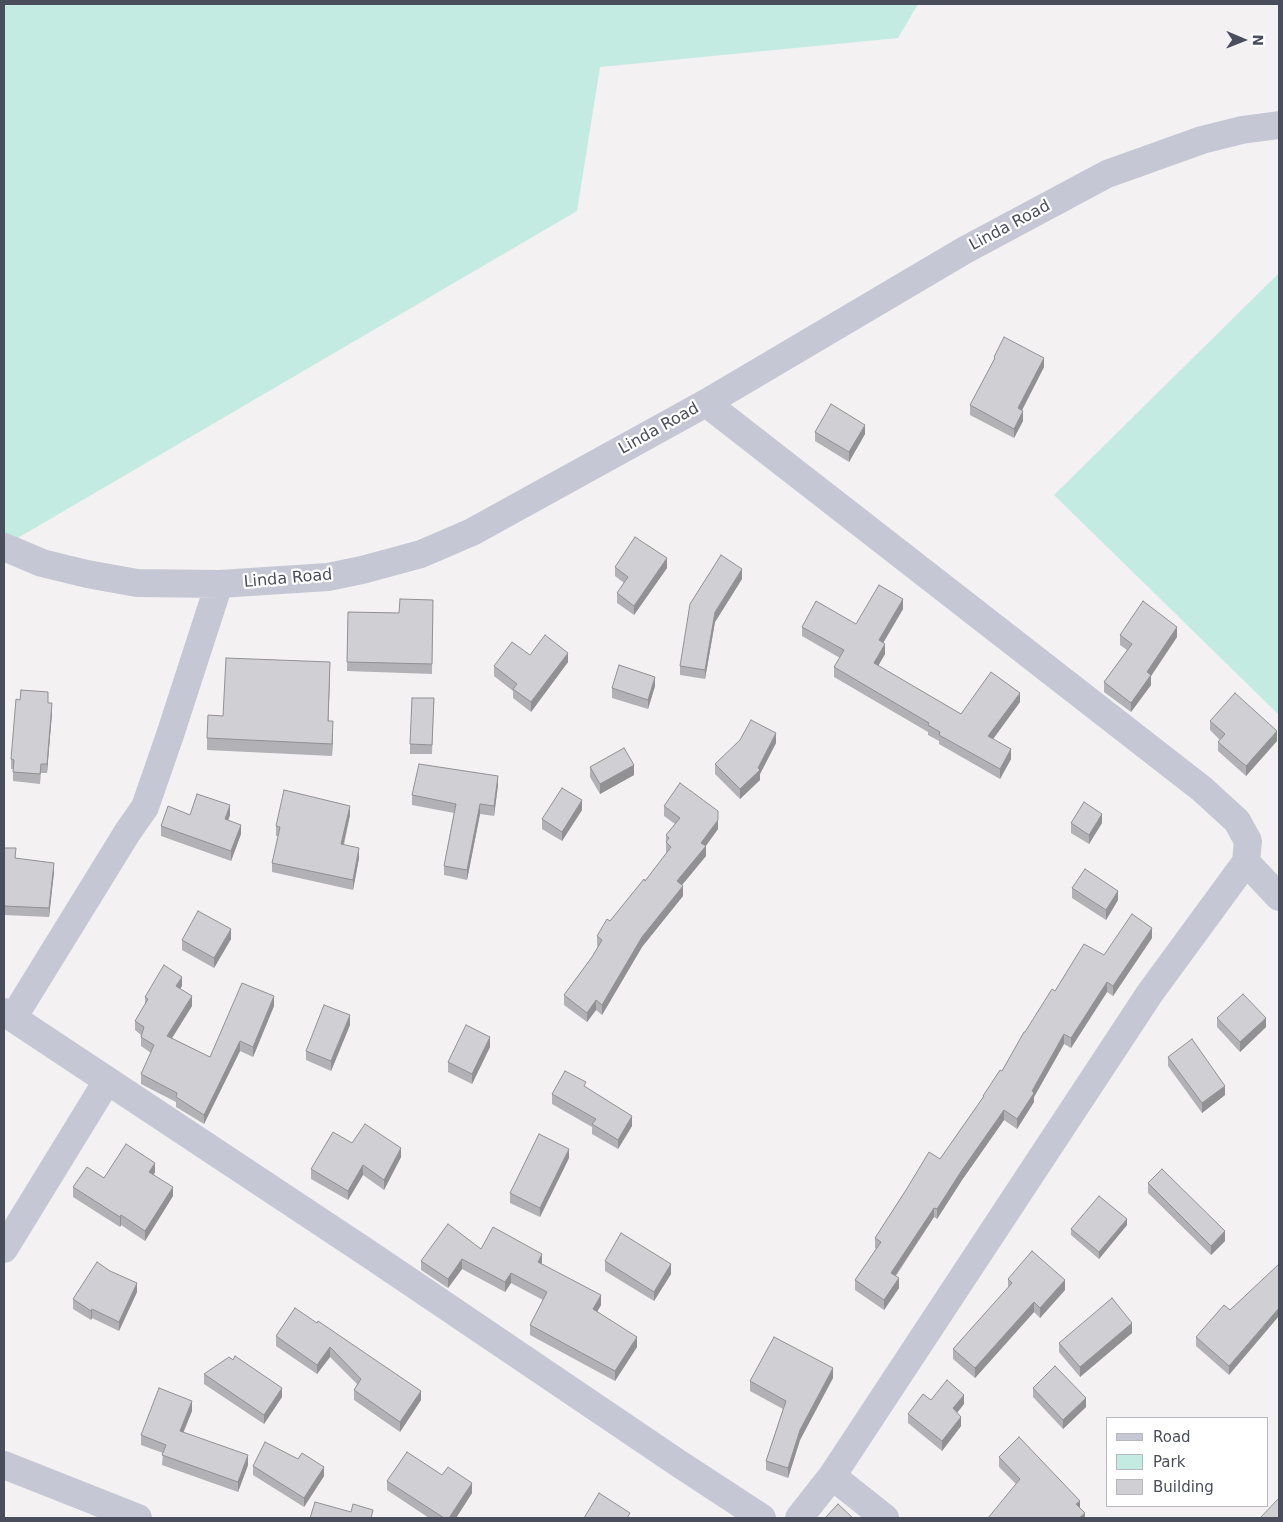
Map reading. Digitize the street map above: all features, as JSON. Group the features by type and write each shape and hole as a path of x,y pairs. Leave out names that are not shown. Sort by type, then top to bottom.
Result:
{"street":[{"name":"Linda Road","path":"4,547 42,563 95,576 137,583 219,584 328,577 421,554 472,532 706,403 965,250 1107,174 1202,140 1242,130 1279,125"},
{"path":"706,403 1202,789 1237,821 1248,841 1246,862 1150,993 832,1476 799,1518"},
{"path":"219,584 170,735 144,807 8,1015 369,1254 762,1518"},
{"path":"1246,862 1279,897"},
{"path":"4,1249 106,1081"},
{"path":"4,1465 138,1518"},
{"path":"832,1476 885,1518"}],"green space":[{"path":"4,4 918,4 898,38 600,67 577,211 16,539 4,535"},
{"path":"1279,273 1279,715 1054,495"}],"building":[{"path":"1004,337 1044,358 1018,408 1023,411 1014,429 970,405"},
{"path":"831,404 865,425 849,452 815,432"},
{"path":"635,537 667,558 634,606 617,593 628,577 615,567"},
{"path":"721,555 742,569 715,612 705,670 680,666 690,604"},
{"path":"879,585 903,599 879,640 885,644 874,663 961,714 991,672 1020,693 988,736 1011,749 1000,769 939,735 940,732 928,725 929,723 834,667 844,650 802,627 816,601 856,624"},
{"path":"400,599 433,600 432,664 347,662 348,612 399,613"},
{"path":"1143,601 1177,627 1147,672 1151,675 1131,703 1104,682 1132,644 1120,635"},
{"path":"545,635 568,653 531,702 513,689 517,684 494,666 512,642 530,655"},
{"path":"226,658 330,662 328,721 333,721 332,744 207,738 208,715 223,716"},
{"path":"619,665 655,677 648,700 612,688"},
{"path":"21,690 48,692 48,703 52,703 47,764 41,764 40,774 13,772 14,760 11,759 16,699 20,700"},
{"path":"1235,693 1277,731 1246,766 1218,742 1225,734 1210,721"},
{"path":"412,698 434,698 432,745 410,744"},
{"path":"751,720 776,733 758,768 760,770 740,789 715,764 740,740"},
{"path":"624,748 634,765 600,784 590,767"},
{"path":"419,764 498,776 494,806 480,804 467,870 444,866 456,804 412,795"},
{"path":"680,783 718,811 718,820 701,843 706,846 677,881 683,886 642,937 602,1005 596,1000 587,1013 564,995 602,940 597,936 607,919 610,921 644,879 645,881 671,847 666,842 669,838 666,835 680,818 664,806"},
{"path":"562,788 582,800 562,832 542,819"},
{"path":"284,790 350,806 341,844 359,848 353,880 272,863 280,827 276,826"},
{"path":"197,794 230,805 225,819 241,825 231,851 161,826 168,806 190,815"},
{"path":"1084,802 1102,814 1089,835 1071,823"},
{"path":"4,848 16,848 15,858 54,863 49,908 4,906"},
{"path":"1085,869 1118,891 1106,910 1072,888"},
{"path":"198,911 231,929 214,958 182,940"},
{"path":"1132,914 1152,928 1113,986 1107,982 1071,1038 1064,1034 1032,1091 1034,1093 1017,1119 1004,1110 937,1209 934,1208 891,1273 899,1278 884,1300 855,1280 881,1242 875,1238 929,1152 940,1159 1000,1070 1002,1071 1024,1032 1052,989 1055,991 1084,944 1104,955"},
{"path":"164,965 182,977 176,986 192,996 167,1036 210,1057 242,983 274,996 253,1047 240,1041 204,1115 176,1097 177,1093 141,1074 154,1045 141,1037 144,1027 135,1021 148,999 145,997"},
{"path":"1243,994 1266,1018 1240,1042 1217,1018"},
{"path":"324,1005 350,1015 331,1061 306,1051"},
{"path":"466,1025 490,1037 472,1074 448,1062"},
{"path":"1192,1039 1225,1086 1202,1103 1168,1057"},
{"path":"565,1071 586,1082 584,1086 632,1116 618,1140 592,1124 596,1119 552,1094"},
{"path":"365,1124 401,1148 384,1180 363,1165 348,1191 311,1169 333,1132 352,1143"},
{"path":"539,1134 569,1149 540,1208 510,1193"},
{"path":"126,1144 155,1163 149,1172 173,1187 145,1231 73,1187 87,1167 104,1178"},
{"path":"1162,1169 1225,1231 1211,1246 1148,1183"},
{"path":"1099,1196 1127,1219 1099,1252 1071,1229"},
{"path":"448,1224 481,1249 493,1227 542,1254 538,1262 601,1295 593,1309 637,1337 615,1371 530,1325 547,1292 511,1273 505,1282 462,1259 448,1279 421,1261"},
{"path":"621,1233 671,1264 654,1292 605,1261"},
{"path":"1032,1251 1065,1280 1040,1308 1034,1302 975,1368 953,1349 1012,1283 1008,1279"},
{"path":"97,1262 110,1271 137,1283 119,1322 92,1309 91,1311 73,1299"},
{"path":"1279,1264 1279,1308 1229,1366 1196,1337 1224,1305 1230,1310"},
{"path":"1112,1298 1132,1323 1080,1367 1059,1343"},
{"path":"295,1308 317,1323 318,1321 421,1391 400,1422 354,1390 361,1379 330,1347 317,1365 276,1336"},
{"path":"774,1337 833,1368 800,1430 788,1468 766,1461 786,1401 750,1381"},
{"path":"235,1356 282,1388 264,1415 204,1374 229,1357 233,1360"},
{"path":"1055,1366 1086,1398 1063,1420 1033,1388"},
{"path":"947,1380 964,1395 953,1408 961,1417 942,1441 908,1414 923,1394 931,1400"},
{"path":"159,1388 192,1401 180,1431 248,1455 238,1482 162,1455 166,1445 141,1435"},
{"path":"1019,1437 1080,1501 1076,1504 1085,1513 1079,1518 988,1518 1020,1479 999,1457"},
{"path":"265,1442 298,1459 302,1453 324,1467 304,1498 253,1466"},
{"path":"407,1452 442,1475 448,1467 472,1483 449,1518 444,1518 387,1481"},
{"path":"599,1493 630,1513 627,1518 584,1518"},
{"path":"1279,1498 1279,1518 1260,1518"},
{"path":"315,1502 351,1512 353,1504 373,1510 371,1518 310,1518"},
{"path":"838,1504 853,1518 825,1518"}]}
